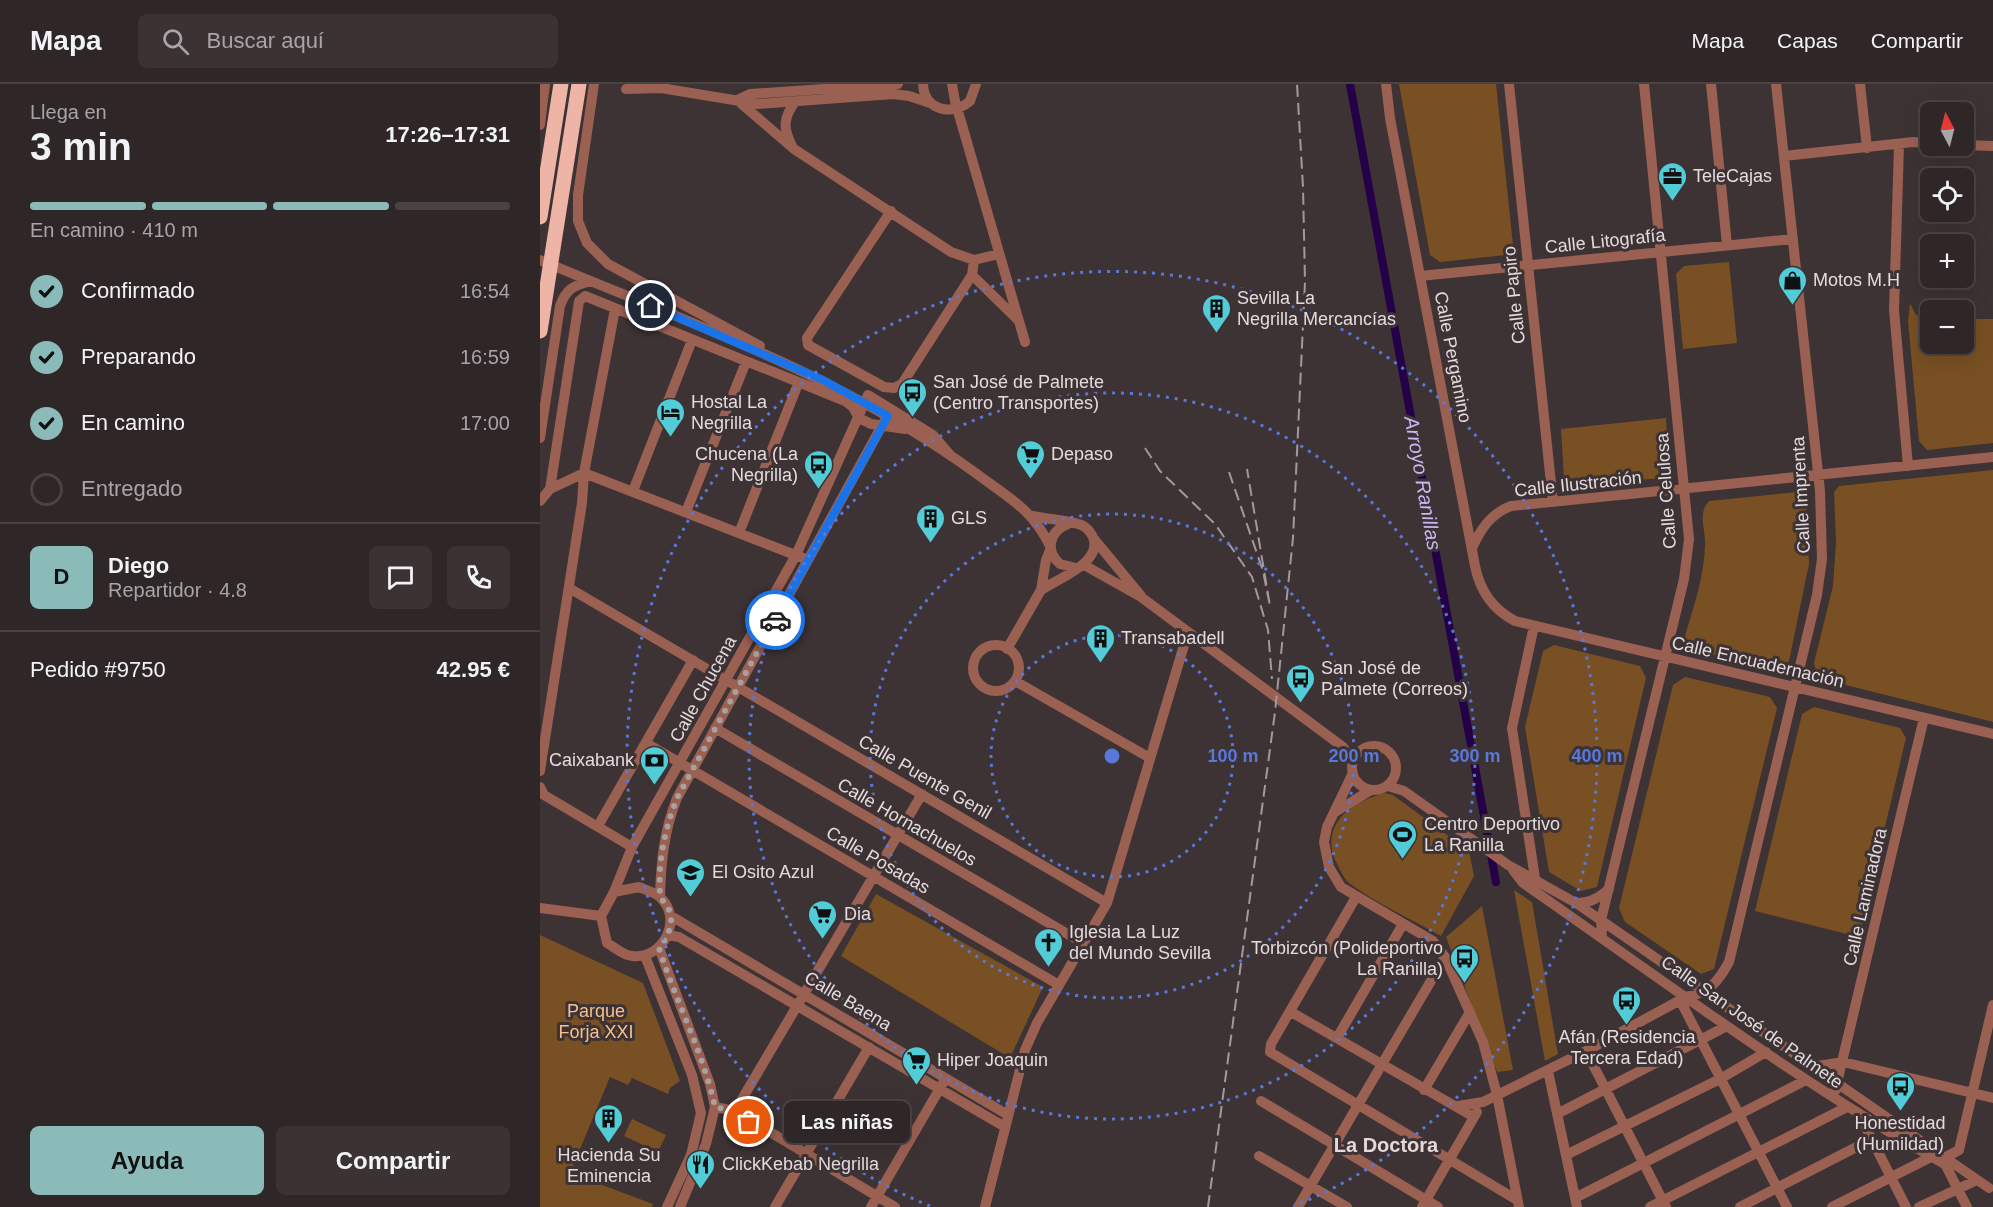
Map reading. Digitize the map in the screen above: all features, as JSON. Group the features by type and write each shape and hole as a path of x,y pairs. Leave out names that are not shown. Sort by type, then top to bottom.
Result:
{"highway":[{"path":"540,217 561,84"},
{"path":"540,331 579,84"}],"street":[{"path":"540,120 545,84"},
{"path":"594,84 578,195 578,221 587,243 608,264 793,366"},
{"path":"737,100 750,94 898,84"},
{"path":"923,84 930,103"},
{"path":"952,84 957,110 1025,342"},
{"path":"626,89 661,88 758,104 893,94 930,103 944,110 957,110 970,101 976,84"},
{"name":"Calle Pergamino","path":"1386,84 1390,118 1472,548 1483,593 1504,616 1515,621"},
{"name":"Calle Papiro","path":"1509,84 1552,502"},
{"name":"Calle Celulosa","path":"1602,938 1601,920 1684,579 1689,539 1644,84"},
{"path":"1711,84 1727,245"},
{"name":"Calle Imprenta","path":"1704,993 1718,981 1729,962 1817,596 1822,559 1823,524 1819,475 1776,84"},
{"path":"1860,84 1867,148"},
{"path":"737,100 794,148 951,252 974,260 999,254"},
{"path":"794,148 785,128 784,117 795,102"},
{"path":"1784,156 1920,142"},
{"path":"1974,145 1993,146"},
{"path":"1899,146 1894,310 1908,466"},
{"path":"891,211 807,338 808,345 884,387 894,388 902,384 972,275 974,260"},
{"name":"Calle Litografía","path":"1420,276 1793,239"},
{"path":"541,260 793,366 849,393 951,456 1033,516 1085,526 1142,597"},
{"path":"972,275 1018,320"},
{"path":"540,438 560,306 564,294 571,286 590,280"},
{"path":"550,489 579,300 585,296 798,384 845,401 853,407 859,418 887,417 933,435 951,456"},
{"path":"540,771 569,588 584,473 615,309"},
{"path":"633,491 692,340"},
{"path":"686,512 742,361 734,341"},
{"path":"739,533 798,384"},
{"name":"Calle Chucena","path":"614,892 632,847 796,555 859,418 863,402"},
{"name":"Calle Chucena","path":"660,897 662,851 666,826 691,771 887,417"},
{"name":"Calle Ilustración","path":"1472,548 1481,530 1501,510 1511,506 1993,457"},
{"path":"540,501 550,489 584,473 808,560"},
{"path":"1033,516 1060,564 1081,566 1142,597 1343,747 1353,761 1353,774 1333,814 1324,842 1329,867 1341,887 1433,941 1445,957 1483,1042 1497,1095 1518,1204"},
{"path":"1007,649 1041,590 1046,560 1056,531 1068,524"},
{"path":"1041,590 1081,566 1094,552 1094,538"},
{"name":"Calle Puente Genil","path":"569,588 1107,903"},
{"name":"Calle Encuadernación","path":"1515,621 1993,734"},
{"path":"1534,626 1512,728 1535,878"},
{"path":"985,1207 1025,1050 1059,985 1107,903 1188,632"},
{"path":"994,646 1007,649 1017,660 1015,681 1003,690 995,691 981,686 974,675 974,663 981,651 994,646"},
{"path":"598,826 693,660"},
{"path":"1015,681 1150,758"},
{"name":"Calle Laminadora","path":"1835,1099 1836,1084 1924,718"},
{"name":"Calle Hornachuelos","path":"715,728 1083,943"},
{"name":"Calle Posadas","path":"646,743 1059,985"},
{"path":"1333,814 1344,804 1371,790 1388,786 1395,776 1395,762 1387,750 1374,747 1361,751 1343,747"},
{"path":"1353,761 1361,751"},
{"path":"1353,774 1359,785 1371,790"},
{"name":"Calle San José de Palmete","path":"1395,776 1404,791"},
{"name":"Calle San José de Palmete","path":"1388,786 1404,791 1508,865 1535,878 1576,903 1975,1181 1991,1189"},
{"path":"540,787 544,795 632,847"},
{"path":"735,1111 922,794"},
{"name":"Calle San José de Palmete","path":"1508,865 1524,883 1684,999 1847,1107 1931,1156 1946,1161 1991,1189"},
{"path":"639,887 660,897 670,916 668,935 659,948 645,956 630,957 607,943 601,916 614,892 639,887"},
{"path":"1576,903 1587,903 1598,899 1609,889"},
{"path":"1356,897 1269,1049 1271,1054 1518,1204"},
{"path":"540,908 601,916"},
{"name":"Calle Baena","path":"670,916 1008,1115"},
{"path":"1337,1038 1403,924"},
{"name":"Calle Baena","path":"668,935 680,937 1005,1127"},
{"path":"659,948 710,1084 715,1107 706,1144 680,1207"},
{"path":"645,956 692,1075 701,1113 691,1155 668,1207"},
{"path":"1298,1207 1445,957"},
{"path":"1458,1106 1483,1102 1548,1071 1684,999 1704,993"},
{"path":"1684,999 1735,1014"},
{"path":"1684,999 1701,1041 1787,1207"},
{"path":"1967,1207 1946,1161 1959,1150 1993,1005"},
{"path":"1291,1012 1474,1117"},
{"path":"1424,1089 1470,1012"},
{"path":"1557,1114 1727,1026"},
{"path":"775,1207 869,1047"},
{"path":"1586,1051 1665,1204"},
{"path":"1566,1155 1720,1079 1766,1052"},
{"path":"1811,1067 1843,1062 1993,1098"},
{"path":"1548,1071 1576,1202 1806,1080"},
{"path":"871,1207 946,1078"},
{"path":"1261,1101 1335,1145 1424,1203 1438,1207"},
{"path":"1424,1203 1483,1102"},
{"path":"715,1107 735,1111 895,1207"},
{"path":"1650,1207 1665,1204 1758,1151 1847,1107"},
{"path":"1859,1114 1906,1207"},
{"path":"1740,1207 1872,1139"},
{"path":"1259,1156 1347,1207"},
{"path":"1832,1207 1931,1156"},
{"path":"1919,1207 1975,1181"}],"green space":[{"path":"1399,84 1496,84 1513,245 1506,255 1440,262 1430,255"},
{"path":"1729,262 1737,343 1683,349 1676,274 1684,266"},
{"path":"1910,303 1916,315 1920,316 1920,354 1974,354 1974,319 1993,319 1993,443 1927,450 1919,441 1908,321"},
{"path":"1666,418 1669,469 1662,478 1573,486 1564,478 1561,429"},
{"path":"1993,470 1993,722 1818,678 1814,663 1833,586 1836,542 1834,492 1839,486"},
{"path":"1797,492 1806,500 1809,564 1789,661 1776,670 1689,649 1684,639 1703,570 1705,546 1703,511 1705,506 1709,501"},
{"path":"1554,645 1640,666 1646,678 1597,887 1581,891 1549,872 1525,727 1543,651"},
{"path":"1685,677 1770,697 1777,708 1714,969 1701,974 1625,922 1619,908 1673,685"},
{"path":"1814,707 1900,728 1906,738 1859,937 1755,911 1802,714"},
{"name":"Centro Deportivo La Ranilla","path":"1385,793 1393,795 1469,851 1474,876 1441,936 1360,891 1349,883 1335,860 1332,835 1336,824 1352,808"},
{"path":"1514,890 1532,902 1558,1054 1545,1061"},
{"path":"876,894 1043,987 1010,1058 841,956"},
{"path":"1482,906 1513,1070 1497,1072 1446,937"},
{"name":"Parque Forja XXI","path":"540,935 643,983 680,1081 670,1088 668,1094 632,1078 628,1085 610,1077 570,1173 653,1204 652,1207 540,1207"},
{"path":"632,1119 666,1135 658,1152 624,1136"}],"waterway":[{"name":"Arroyo Ranillas","path":"1350,84 1496,882"}],"railway":[{"path":"1208,1207 1275,712 1293,538 1305,282 1303,187 1297,84"},
{"path":"1145,448 1160,471 1215,524 1252,577 1268,630 1272,679"},
{"path":"1229,472 1263,571 1270,606 1247,469"}],"way so far":[{"path":"749,1122 735,1111 715,1107 710,1084 665,969 659,948 668,935 670,916 660,897 662,851 666,826 677,798 775,620"}],"place":[{"name":"TeleCajas","path":"1672,202"},
{"name":"Motos M.H","path":"1792,306"},
{"name":"Sevilla La Negrilla Mercancías","path":"1216,334"},
{"name":"San José de Palmete (Centro Transportes)","path":"912,418"},
{"name":"Hostal La Negrilla","path":"670,438"},
{"name":"Depaso","path":"1030,480"},
{"name":"Chucena (La Negrilla)","path":"819,490"},
{"name":"GLS","path":"930,544"},
{"name":"Transabadell","path":"1100,664"},
{"name":"San José de Palmete (Correos)","path":"1300,704"},
{"name":"Caixabank","path":"655,786"},
{"name":"Centro Deportivo La Ranilla","path":"1403,860"},
{"name":"El Osito Azul","path":"691,898"},
{"name":"Dia","path":"823,940"},
{"name":"Iglesia La Luz del Mundo Sevilla","path":"1048,968"},
{"name":"Torbizcón (Polideportivo La Ranilla)","path":"1464,984"},
{"name":"Afán (Residencia Tercera Edad)","path":"1627,1026"},
{"name":"Hiper Joaquin","path":"916,1086"},
{"name":"Honestidad (Humildad)","path":"1900,1112"},
{"name":"Las niñas","path":"749,1122"},
{"name":"Hacienda Su Eminencia","path":"609,1144"},
{"name":"ClickKebab Negrilla","path":"701,1190"}],"district":[{"name":"La Doctora","path":"1386,1145"}],"route":[{"path":"651,306 793,366 849,393 888,416 775,620"}]}
